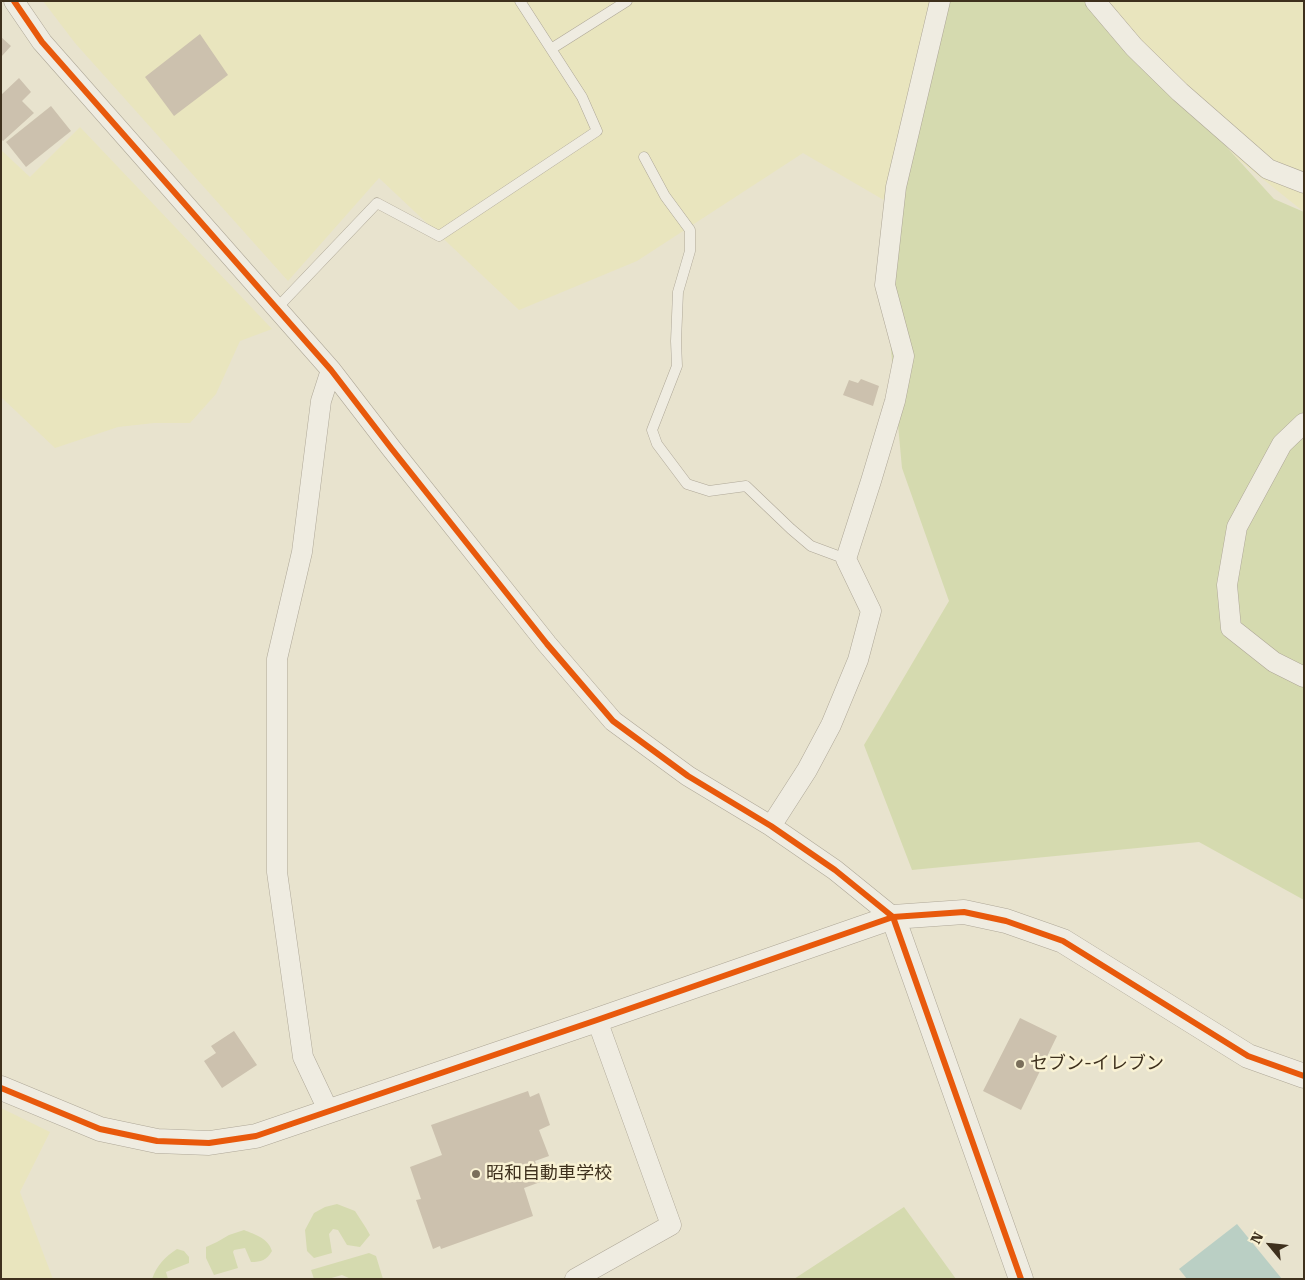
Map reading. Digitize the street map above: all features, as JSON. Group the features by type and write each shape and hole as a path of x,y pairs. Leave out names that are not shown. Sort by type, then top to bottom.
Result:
{"street":[{"path":"14,1 42,42 332,370 396,455 547,644 614,721 688,776 771,826 835,870 893,917 1021,1279"},
{"path":"771,826 807,770 831,725 858,660 871,611 846,560 895,401 904,356 885,285 896,187 940,1"},
{"path":"1095,1 1134,47 1174,86 1268,168 1304,183"},
{"path":"329,1112 303,1057 277,872 277,658 302,552 320,401 332,370"},
{"path":"1304,423 1282,444 1236,527 1227,585 1231,628 1274,662 1304,677"},
{"path":"1,1088 100,1129 157,1141 209,1143 256,1136 893,917 964,912 1006,921 1063,941 1248,1056 1304,1076"},
{"path":"575,1279 671,1225 597,1020"}],"lane":[{"path":"277,308 377,203 439,236 597,131 582,96 520,1"},
{"path":"551,49 627,1"},
{"path":"644,157 665,196 690,230 690,251 678,292 677,366 652,430 657,444 686,484 709,491 746,486 811,546 846,560"}],"shaded area":[{"path":"43,1 939,1 894,206 803,153 637,261 519,310 379,178 288,281 75,43"},
{"path":"1095,1 1304,1 1304,212 1238,159"},
{"path":"80,127 272,329 240,341 216,394 190,423 154,423 118,427 55,448 1,397 1,150 30,177"},
{"path":"1,1108 50,1132 20,1192 53,1279 1,1279"},
{"path":"1237,1224 1282,1279 1187,1279 1179,1269"}],"green space":[{"path":"929,1 1098,1 1120,30 1274,199 1304,212 1304,900 1199,842 912,870 864,745 949,601 902,468 885,285 903,158"},
{"path":"337,1204 355,1211 370,1235 360,1247 347,1245 338,1230 333,1229 329,1234 332,1253 314,1258 307,1251 305,1230 314,1213 325,1207"},
{"path":"904,1207 956,1279 794,1279"},
{"path":"244,1230 257,1235 268,1243 272,1251 268,1257 258,1262 251,1262 245,1248 234,1250 238,1268 214,1275 206,1258 206,1247 229,1235"},
{"path":"177,1249 184,1251 189,1257 189,1263 166,1272 168,1279 152,1279 162,1262"},
{"path":"369,1253 376,1256 383,1279 351,1279 342,1275 328,1279 314,1279 311,1270"}],"building":[{"path":"200,34 228,75 174,116 145,77"},
{"path":"1,37 11,46 1,57"},
{"path":"19,78 31,92 22,101 34,113 3,141 1,139 1,95"},
{"path":"51,106 71,131 26,167 6,142"},
{"path":"861,379 879,386 873,406 843,395 849,380 858,383"},
{"name":"セブン-イレブン","path":"1020,1018 1057,1036 1021,1110 983,1091"},
{"path":"234,1031 257,1065 222,1088 204,1061 216,1053 211,1046"},
{"name":"昭和自動車学校","path":"528,1091 530,1097 539,1093 550,1125 539,1130 549,1156 535,1161 543,1181 524,1188 533,1216 441,1249 440,1246 433,1249 416,1200 421,1199 410,1167 442,1155 431,1125"}],"cycle path":[{"path":"14,1 42,42 331,370 547,644 613,721 688,776 771,826 835,870 893,917 1021,1279"},
{"path":"1,1088 100,1129 157,1141 209,1143 256,1136 893,917 964,912 1006,921 1063,941 1248,1056 1304,1076"}],"place":[{"name":"セブン-イレブン","path":"1020,1064"},
{"name":"昭和自動車学校","path":"476,1174"}]}
